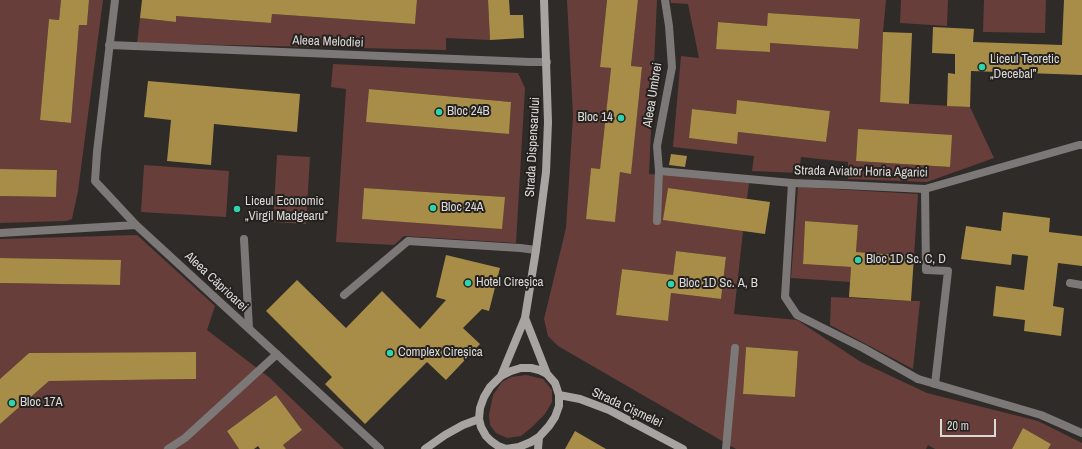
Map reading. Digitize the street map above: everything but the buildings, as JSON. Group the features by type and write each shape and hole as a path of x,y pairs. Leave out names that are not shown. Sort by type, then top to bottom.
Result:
{"street":[{"name":"Aleea Căprioarei","path":"114,0 95,181 136,225 380,449"},
{"name":"Strada Dispensarului","path":"479,419 480,408 484,397 501,376 525,318 536,250 546,172 548,122 544,0"},
{"name":"Aleea Umbrei","path":"657,222 659,171 657,146 672,67 664,0"},
{"name":"Aleea Melodiei","path":"109,45 547,62"},
{"name":"Strada Aviator Horia Agarici","path":"659,171 792,183 925,189 1082,145"},
{"path":"792,183 785,297 797,315 863,348 918,379 1041,416 1082,432"},
{"path":"925,189 926,270 948,271 935,384"},
{"path":"0,233 136,225"},
{"path":"244,239 249,328"},
{"path":"344,295 408,241 536,250"},
{"path":"1070,283 1082,285"},
{"path":"425,449 457,428 479,419 486,436 498,446 506,449 519,447 531,442 539,437 549,426 559,406 560,395 555,383 547,374 525,318"},
{"path":"726,449 735,348"},
{"path":"168,449 185,438 277,354"},
{"name":"Strada Dispensarului","path":"501,376 521,368 535,369 547,374"},
{"name":"Strada Cișmelei","path":"560,395 609,410 683,449"},
{"path":"538,449 539,437"}],"shaded area":[{"path":"0,0 61,0 59,20 49,19 40,120 71,123 79,25 87,25 89,0 103,0 78,191 72,219 66,221 0,223 0,196 56,197 57,170 0,169"},
{"path":"417,0 488,0 490,40 446,38 446,50 137,43 140,18 176,22 176,16 271,23 272,14 415,24"},
{"path":"567,0 607,0 600,66 611,68 600,169 591,168 586,219 615,221 620,172 631,173 642,67 631,66 638,0 657,0 649,174 749,183 747,199 668,188 664,220 743,231 734,314 797,320 861,362 927,393 1038,421 1082,443 1082,449 1048,449 1051,444 1023,428 1012,449 935,449 928,445 926,449 736,449 558,346 548,336 544,319 566,228 573,116","holes":["676,251 726,257 721,299 671,293 668,321 616,315 622,269 673,275","746,347 798,351 795,397 743,394"]},
{"path":"670,0 886,0 880,102 970,107 994,158 927,182 848,179 848,162 801,157 799,173 752,171 754,156 673,147 681,56 699,58 688,4 671,3","holes":["769,13 860,19 858,49 770,43 769,52 716,48 718,22 767,26","737,100 830,111 826,142 738,132 737,143 689,138 692,109 736,114","858,129 950,167 856,161"]},
{"path":"901,0 948,0 947,26 900,23"},
{"path":"984,0 1046,0 1045,33 983,32"},
{"path":"333,64 518,73 525,88 516,243 404,236 394,245 336,242 346,89 331,87","holes":["370,89 511,102 509,134 367,122","364,188 504,197 502,228 362,219"]},
{"path":"277,155 310,157 306,224 273,222"},
{"path":"144,165 229,171 226,217 141,212"},
{"path":"798,187 918,194 914,256 856,252 858,225 805,221 803,264 851,267 850,282 791,278"},
{"path":"137,235 215,306 207,330 270,378 344,449 286,449 283,445 302,430 276,395 227,431 239,449 0,449 0,424 49,381 196,379 196,352 29,353 0,379 0,283 120,285 121,260 0,258 0,239"},
{"path":"831,297 920,301 913,369 830,325"},
{"path":"526,375 543,379 552,390 552,402 545,414 521,436 507,438 496,433 490,425 489,415 493,395 502,382 511,377"}],"place":[{"name":"Liceul Teoretic „Decebal”","path":"982,67"},
{"name":"Bloc 24B","path":"439,112"},
{"name":"Bloc 14","path":"621,118"},
{"name":"Bloc 24A","path":"433,208"},
{"name":"Liceul Economic „Virgil Madgearu”","path":"237,209"},
{"name":"Bloc 1D Sc. C, D","path":"858,260"},
{"name":"Hotel Cireșica","path":"468,283"},
{"name":"Bloc 1D Sc. A, B","path":"671,284"},
{"name":"Complex Cireșica","path":"390,353"},
{"name":"Bloc 17A","path":"12,403"}]}
